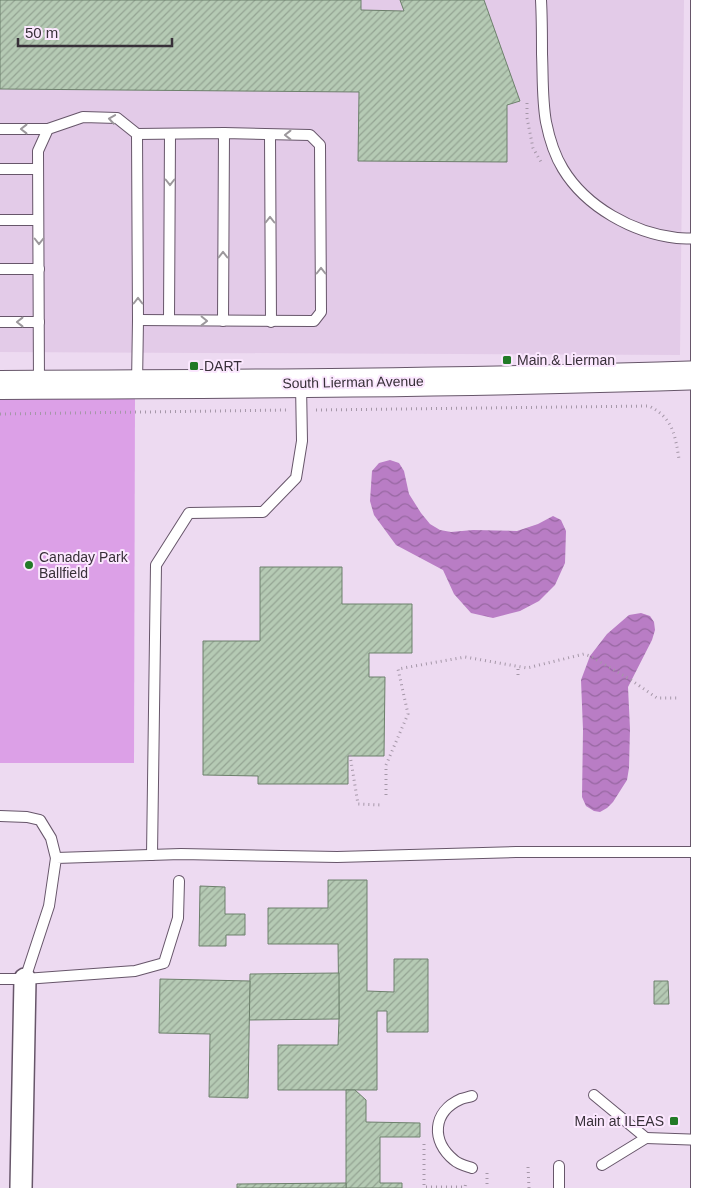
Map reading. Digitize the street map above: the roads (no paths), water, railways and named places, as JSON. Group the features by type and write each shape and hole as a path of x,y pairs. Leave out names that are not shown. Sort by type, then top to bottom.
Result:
{"main road":[{"path":"705,0 709,238 705,375 705,1188"},
{"name":"South Lierman Avenue","path":"0,385 301,383 705,375"}],"street":[{"path":"21,1188 25,979"}],"lane":[{"path":"541,0 542,89 546,123 562,168 577,188 618,220 654,233 677,238 709,238"},
{"path":"0,129 48,129 83,117 117,118 137,134 224,133 310,135 320,145 321,312 314,321 138,320"},
{"path":"40,385 38,151 48,129"},
{"path":"223,321 224,133"},
{"path":"137,134 137,385"},
{"path":"170,134 170,320"},
{"path":"270,135 271,322"},
{"path":"0,169 38,169"},
{"path":"0,220 38,220"},
{"path":"0,269 39,269"},
{"path":"0,322 39,322"},
{"path":"152,855 156,565 189,513 263,512 296,478 302,441 301,383"},
{"path":"0,816 40,820 51,838 56,858 49,906 25,979"},
{"path":"56,858 181,854 337,856 516,852 705,852"},
{"path":"0,979 135,971 164,963 178,918 179,881"},
{"path":"472,1096 460,1100 446,1110 440,1116 438,1124 438,1139 444,1150 455,1162 472,1168"},
{"path":"594,1096 646,1138"},
{"path":"602,1165 646,1138 705,1140"},
{"path":"559,1166 559,1188"}],"water":[{"path":"390,460 399,463 404,471 409,494 421,513 430,524 440,530 451,532 473,530 517,531 538,524 553,516 561,520 566,531 565,563 555,585 539,601 520,611 493,618 471,613 454,594 443,570 396,545 374,515 370,501 372,471 379,463"},
{"path":"641,613 650,616 654,622 655,630 652,640 628,687 630,729 627,780 607,808 600,812 594,811 586,806 582,797 583,730 581,680 590,656 607,634 629,615"}],"place":[{"name":"Main & Lierman","path":"507,360"},
{"name":"DART","path":"194,366"},
{"name":"Canaday Park Ballfield","path":"29,565"},
{"name":"Main at ILEAS","path":"674,1121"}]}
